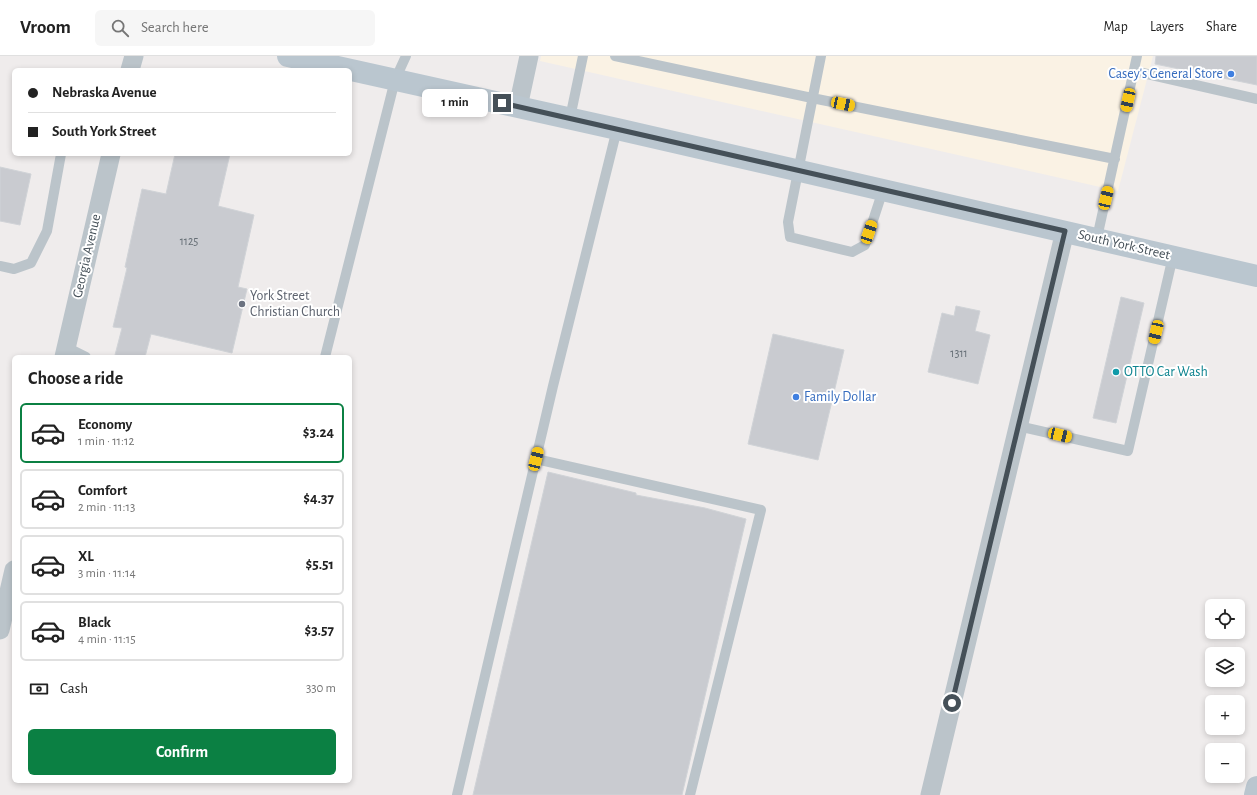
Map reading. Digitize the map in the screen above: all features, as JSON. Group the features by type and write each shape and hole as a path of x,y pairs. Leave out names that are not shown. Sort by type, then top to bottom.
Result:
{"main road":[{"name":"South York Street","path":"288,56 342,68"},
{"name":"South York Street","path":"352,70 518,106 1257,276"},
{"path":"1255,795 1257,787"}],"street":[{"path":"131,68 134,56"},
{"path":"518,106 529,56"},
{"name":"Georgia Avenue","path":"65,352 111,156"},
{"path":"930,795 1065,231"},
{"path":"0,630 12,579"}],"lane":[{"path":"326,355 395,80 406,56"},
{"path":"570,118 583,56"},
{"path":"615,56 812,98 1115,159"},
{"path":"821,56 788,222 790,237 852,252 865,244 883,190"},
{"path":"1097,238 1137,56"},
{"path":"1134,71 1257,99"},
{"path":"457,795 536,459 617,129"},
{"path":"0,266 14,269 31,263 46,231 61,156"},
{"path":"1018,426 1128,451 1173,256"},
{"path":"65,352 78,355"},
{"path":"536,459 760,510 690,795"}],"shaded area":[{"path":"541,56 1153,56 1118,191 540,61"}],"building":[{"name":"Casey's General Store","path":"1156,56 1257,56 1257,85 1155,64"},
{"path":"175,156 230,156 218,206 254,215 238,287 247,289 232,353 151,334 146,355 115,355 122,328 113,327 127,268 125,267 142,189 166,194"},
{"path":"0,167 31,174 20,225 0,221"},
{"name":"OTTO Car Wash","path":"1121,297 1144,303 1116,423 1093,418"},
{"path":"956,306 980,311 975,331 990,335 978,384 928,372 942,313 954,316"},
{"name":"Family Dollar","path":"773,334 844,350 818,460 748,444"},
{"path":"548,472 636,493 636,495 705,508 746,519 682,795 473,795"}],"place":[{"name":"Casey's General Store","path":"1231,74"},
{"name":"York Street Christian Church","path":"242,304"},
{"name":"OTTO Car Wash","path":"1116,372"},
{"name":"Family Dollar","path":"796,397"}],"route":[{"path":"502,103 1065,231 952,703"}]}
